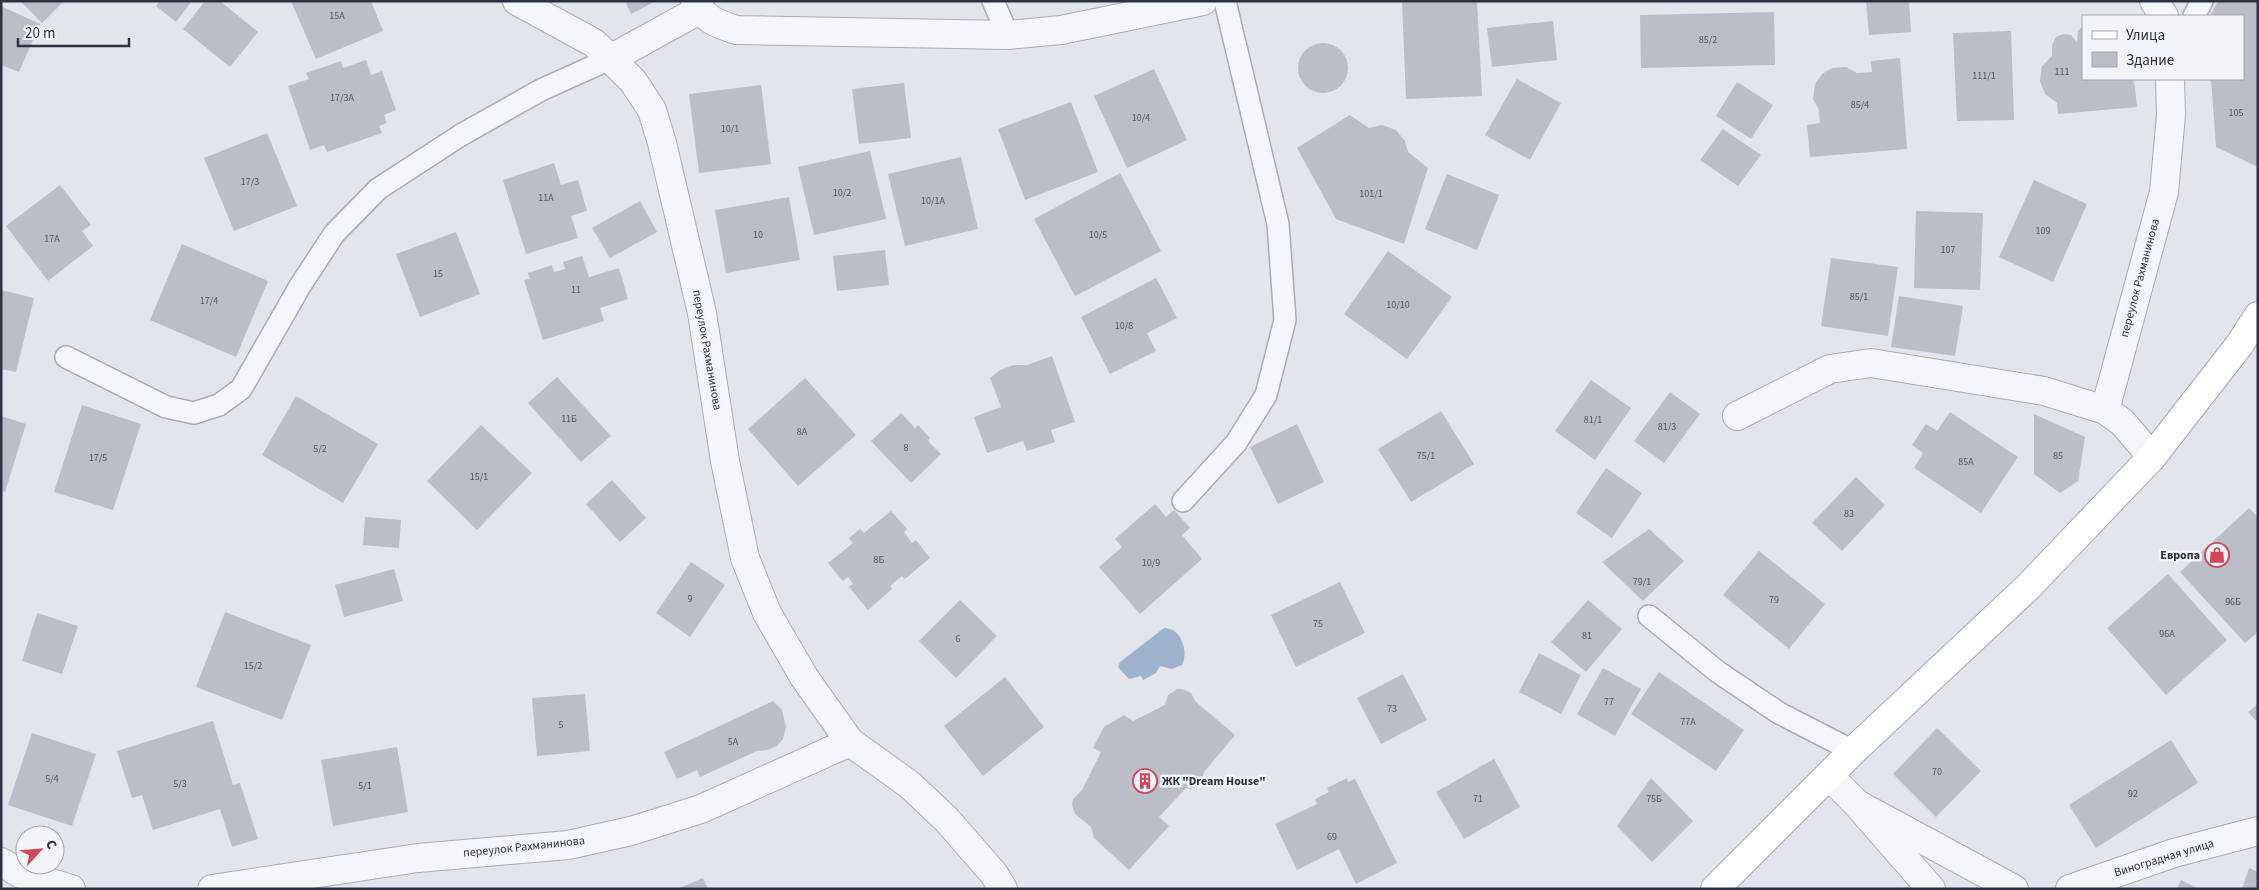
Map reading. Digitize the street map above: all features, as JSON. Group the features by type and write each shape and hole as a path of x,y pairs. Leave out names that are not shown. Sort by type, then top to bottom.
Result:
{"main road":[{"path":"1715,889 1830,777 1854,751 2028,587 2152,457 2240,344 2258,316"}],"street":[{"name":"переулок Рахманинова","path":"517,1 594,43 612,58 633,81 652,110 662,143 702,313 725,461 745,558 767,613 804,677 850,742 910,785 947,820 994,874 1003,889"},
{"path":"612,58 697,6 715,23 736,30 1008,35 1061,30 1203,1"},
{"path":"2154,1 2163,15"},
{"name":"переулок Рахманинова","path":"2105,410 2164,192 2171,115 2170,80"},
{"path":"1737,416 1830,369 1871,362 2044,391 2105,410 2122,422 2152,457"},
{"name":"переулок Рахманинова","path":"212,889 418,858 568,845 630,831 701,809 850,742"},
{"path":"1830,777 1857,804 1931,889"},
{"path":"1857,804 2014,889"},
{"name":"Виноградная улица","path":"2070,889 2174,853 2258,831"},
{"path":"1,862 21,874 71,889"}],"lane":[{"path":"993,1 1008,35"},
{"path":"1183,501 1236,443 1266,394 1285,320 1278,224 1225,1"},
{"path":"2195,15 2202,1"},
{"path":"66,357 166,408 194,413 219,405 241,389 300,286 334,234 378,188 461,134 541,90 612,58"},
{"path":"1649,616 1718,672 1779,713 1854,751"}],"water":[{"path":"1164,628 1175,632 1182,641 1185,653 1182,665 1172,669 1160,666 1156,673 1143,680 1141,676 1129,679 1118,667 1120,662"}],"building":[{"path":"20,1 64,1 42,23"},
{"path":"160,1 192,1 176,22 156,6"},
{"path":"205,1 220,1 258,32 230,67 183,29"},
{"path":"291,1 371,1 383,31 316,59"},
{"path":"625,1 656,1 631,14"},
{"path":"1402,1 1477,1 1482,96 1406,99"},
{"path":"1866,1 1909,1 1911,32 1869,35"},
{"path":"2218,1 2258,1 2258,167 2216,147 2211,80 2244,80 2244,15 2211,15"},
{"path":"1,6 40,24 19,72 1,65"},
{"path":"1774,12 1775,65 1641,68 1640,15"},
{"path":"1553,21 1557,60 1492,67 1487,28"},
{"path":"2082,27 2082,80 2134,80 2137,107 2058,114 2057,103 2045,94 2040,81 2042,66 2052,56 2052,45 2056,37 2063,34 2071,35 2077,42 2078,31"},
{"path":"2011,31 2014,120 1957,121 1953,33"},
{"path":"1318,43 1328,43 1341,50 1348,63 1348,73 1341,86 1328,93 1318,93 1309,89 1302,82 1298,73 1298,63 1302,54 1309,47"},
{"path":"1900,58 1907,149 1810,157 1807,125 1820,123 1819,110 1813,99 1815,84 1822,74 1832,68 1846,67 1857,73 1872,72 1871,61"},
{"path":"366,60 371,75 382,71 396,110 384,115 387,123 379,126 382,133 327,152 324,145 310,150 288,86 309,79 306,73 341,61 343,68"},
{"path":"1154,69 1187,140 1127,168 1094,96"},
{"path":"1517,79 1561,103 1530,160 1485,135"},
{"path":"1737,82 1773,105 1751,139 1716,116"},
{"path":"904,83 911,138 859,144 852,89"},
{"path":"761,85 771,164 699,173 689,94"},
{"path":"1071,102 1098,172 1025,200 998,129"},
{"path":"1350,115 1369,128 1382,125 1396,130 1405,141 1408,152 1428,168 1404,244 1336,219 1297,148"},
{"path":"1723,129 1761,155 1738,186 1700,160"},
{"path":"267,133 297,206 234,231 204,158"},
{"path":"870,151 886,219 814,235 798,167"},
{"path":"961,157 978,229 905,246 888,174"},
{"path":"554,163 561,185 578,180 587,211 571,216 578,238 526,254 503,180"},
{"path":"1120,173 1161,251 1075,296 1034,219"},
{"path":"1447,174 1499,195 1477,250 1425,229"},
{"path":"2034,180 2087,204 2053,282 1999,257"},
{"path":"60,185 91,225 82,231 93,246 48,281 6,226"},
{"path":"789,197 800,260 726,273 715,210"},
{"path":"640,201 657,232 610,258 592,228"},
{"path":"1916,211 1983,213 1980,290 1914,288"},
{"path":"456,232 480,294 420,317 396,254"},
{"path":"182,244 268,281 236,357 150,320"},
{"path":"885,250 889,285 837,291 833,256"},
{"path":"1388,251 1452,297 1407,359 1344,314"},
{"path":"582,256 589,277 619,268 628,299 600,308 604,321 543,340 524,280 530,279 528,273 552,265 554,272 565,269 563,262"},
{"path":"1831,258 1898,267 1888,336 1821,326"},
{"path":"1156,278 1177,318 1147,333 1156,351 1110,374 1081,317"},
{"path":"1,290 34,298 16,372 1,369"},
{"path":"1899,296 1963,306 1955,356 1891,347"},
{"path":"1052,356 1075,422 1051,430 1055,442 1027,451 1023,441 987,453 974,417 1001,407 990,378 1000,370 1014,365 1027,365"},
{"path":"557,377 611,436 581,462 528,403"},
{"path":"805,378 856,435 798,486 748,429"},
{"path":"1591,380 1631,408 1595,460 1555,431"},
{"path":"1670,392 1700,414 1664,463 1634,441"},
{"path":"296,396 378,444 343,503 262,455"},
{"path":"82,405 141,424 113,510 54,492"},
{"path":"1441,411 1474,464 1411,502 1378,449"},
{"path":"1950,412 2018,457 1981,513 1914,468 1923,453 1912,445 1926,424 1937,431"},
{"path":"901,413 915,428 918,425 930,438 928,441 941,454 911,483 871,441"},
{"path":"2034,414 2085,437 2078,481 2060,493 2034,474"},
{"path":"1,416 26,424 5,492 1,491"},
{"path":"1297,424 1324,482 1278,504 1250,447"},
{"path":"481,425 532,473 477,530 427,481"},
{"path":"1606,468 1642,493 1612,538 1576,513"},
{"path":"1856,477 1885,505 1842,551 1812,523"},
{"path":"612,480 646,518 620,542 586,504"},
{"path":"1155,504 1166,517 1174,510 1190,528 1182,535 1202,559 1140,614 1099,567 1122,547 1115,539"},
{"path":"2249,508 2258,517 2258,632 2245,643 2180,572"},
{"path":"891,511 907,529 904,532 912,543 916,540 930,558 905,579 902,576 890,586 892,589 868,610 849,587 853,584 848,577 843,581 828,563 853,543 849,538 860,529 864,533"},
{"path":"365,517 401,520 399,548 363,545"},
{"path":"1649,529 1684,561 1643,601 1602,562"},
{"path":"1759,551 1825,604 1789,649 1723,595"},
{"path":"691,562 725,585 690,637 656,613"},
{"path":"394,569 403,601 344,617 335,585"},
{"path":"2168,574 2227,640 2166,695 2107,628"},
{"path":"1340,582 1365,633 1296,667 1271,615"},
{"path":"960,600 997,636 956,678 919,641"},
{"path":"1588,600 1622,629 1586,672 1551,642"},
{"path":"225,612 311,645 282,720 196,687"},
{"path":"37,613 78,626 62,674 22,661"},
{"path":"1539,653 1581,675 1561,714 1519,692"},
{"path":"1603,668 1641,689 1615,736 1577,714"},
{"path":"1659,672 1744,730 1716,771 1631,714"},
{"path":"1403,674 1427,720 1381,744 1357,698"},
{"path":"1005,677 1044,727 983,776 944,726"},
{"name":"ЖК \"Dream House\"","path":"1177,689 1191,693 1196,702 1235,735 1204,772 1201,784 1191,789 1186,788 1159,817 1169,826 1129,870 1094,838 1091,827 1075,814 1072,805 1073,799 1082,790 1101,752 1093,748 1104,727 1124,715 1133,721 1165,705 1168,695"},
{"path":"585,694 590,751 537,756 532,698"},
{"path":"773,701 782,710 786,727 783,739 777,746 757,751 700,777 697,770 677,779 664,752"},
{"path":"2258,704 2258,723 2248,712"},
{"path":"213,721 233,785 240,783 258,839 232,847 220,809 153,830 142,795 132,798 117,751"},
{"path":"1937,728 1981,771 1936,817 1893,774"},
{"path":"32,733 96,754 72,826 8,805"},
{"path":"2171,740 2198,783 2096,848 2069,805"},
{"path":"397,747 408,812 333,826 321,760"},
{"path":"1494,759 1520,807 1464,839 1436,792"},
{"path":"1347,778 1348,782 1355,779 1397,863 1356,884 1339,849 1297,870 1275,824 1317,804 1315,799 1329,792 1327,788"},
{"path":"1651,778 1693,821 1652,862 1617,826"},
{"path":"2249,868 2258,872 2258,889 2242,889"},
{"path":"703,878 708,889 677,889"},
{"path":"2181,880 2199,889 2177,889"}],"place":[{"name":"Европа","path":"2217,555"},
{"name":"ЖК \"Dream House\"","path":"1145,781"}]}
